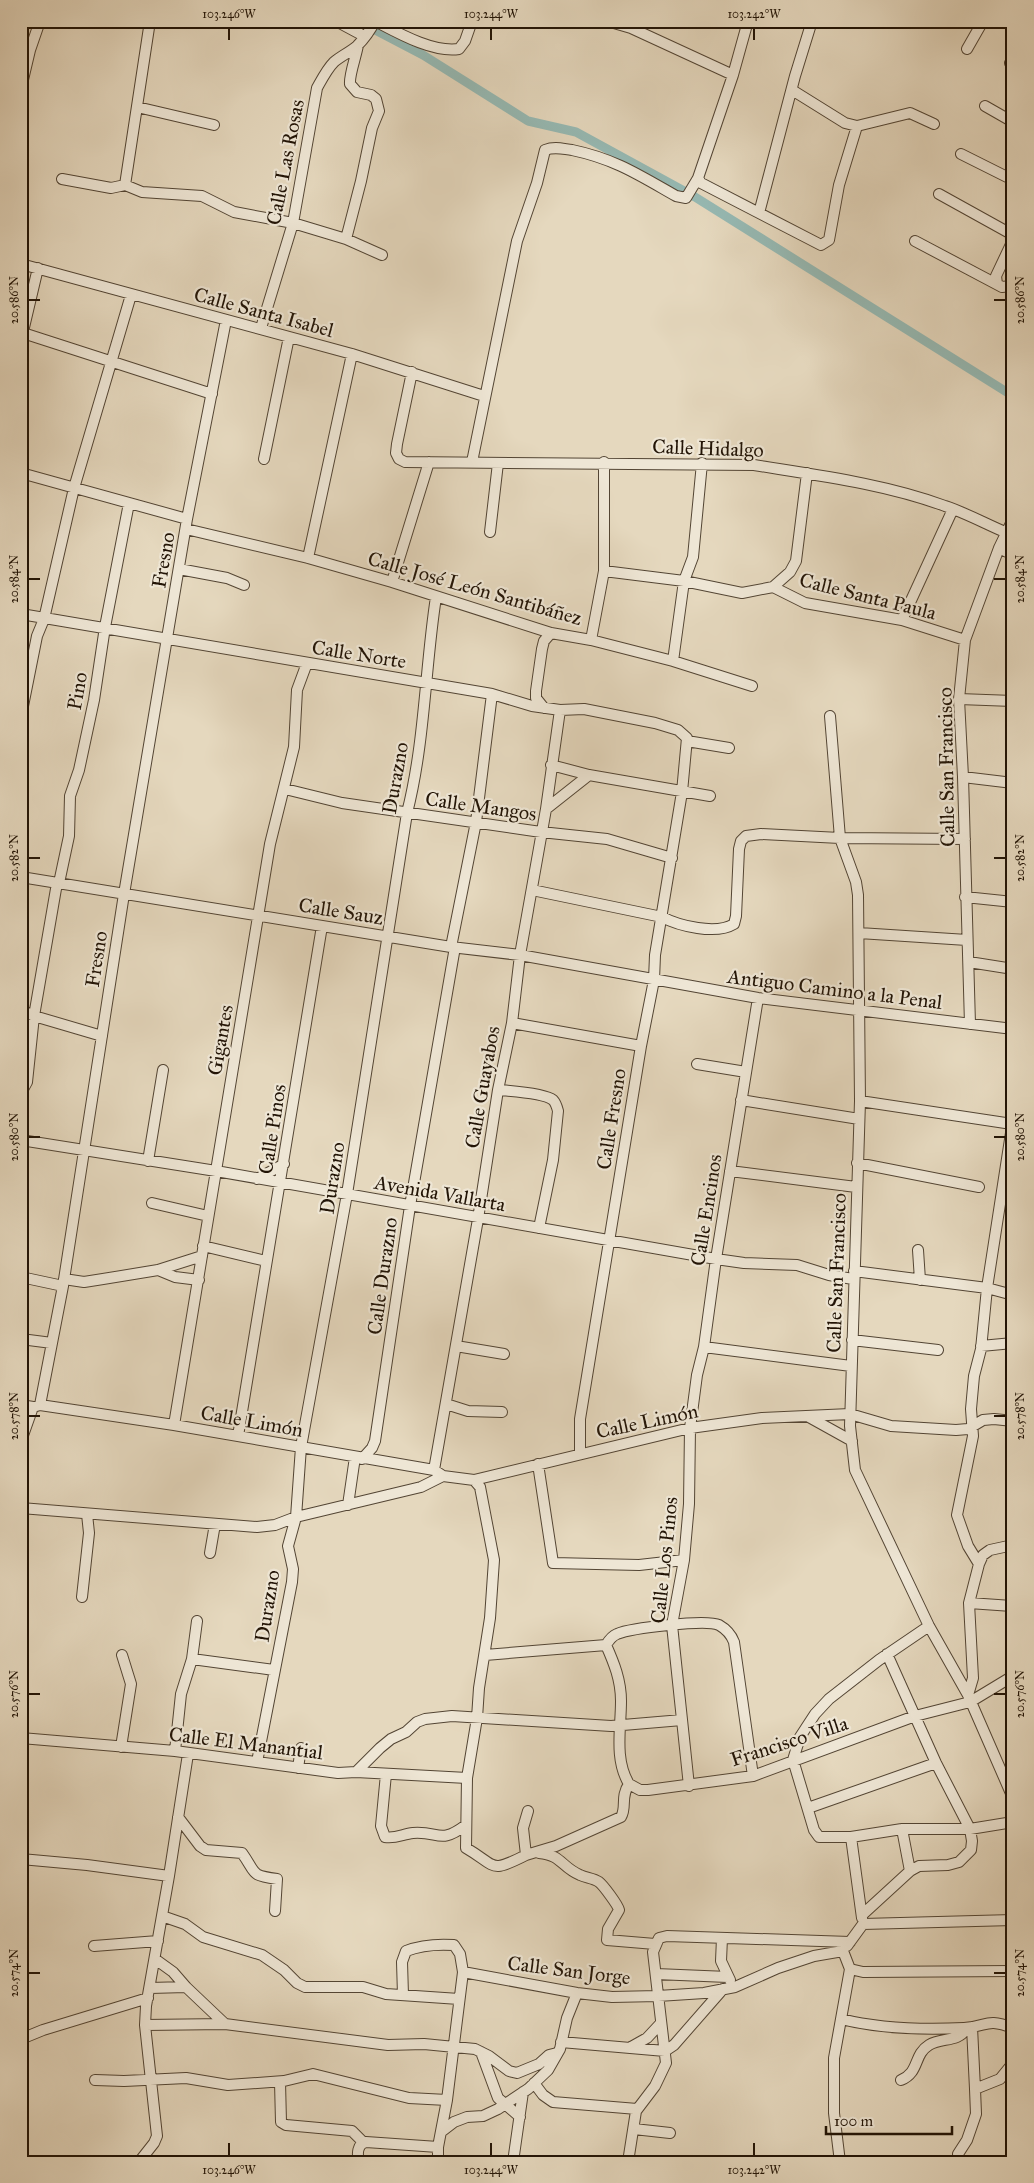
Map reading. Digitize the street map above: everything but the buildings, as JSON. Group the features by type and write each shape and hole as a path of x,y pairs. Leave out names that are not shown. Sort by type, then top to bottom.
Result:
{"street":[{"path":"21,88 30,50 40,21"},
{"path":"125,185 150,21"},
{"path":"336,21 367,34"},
{"path":"375,21 412,40 452,50 459,49 465,41 472,21"},
{"name":"Calle Las Rosas","path":"261,328 293,222 317,88 323,76 335,62 358,46 375,21"},
{"path":"607,21 632,25 732,75"},
{"path":"472,462 517,241 537,183 545,150 558,148 592,154 621,164 676,196 686,198 696,182 748,21"},
{"path":"759,213 812,21"},
{"path":"967,49 982,21"},
{"path":"346,239 372,128 378,111 376,99 357,92 350,84 350,76 358,46"},
{"path":"792,90 846,123 857,126 910,113 934,124"},
{"path":"985,106 1013,122"},
{"path":"137,107 214,126"},
{"path":"696,182 821,245 829,240 839,185 857,126"},
{"path":"961,154 1013,180"},
{"path":"62,179 111,188 125,185 142,192 202,196 234,212 293,222 346,239 382,255"},
{"path":"939,194 1013,235"},
{"path":"997,284 996,276 1013,240"},
{"path":"915,241 997,284 1007,287 1013,283"},
{"name":"Calle Santa Isabel","path":"21,264 261,328 412,372 484,396"},
{"path":"38,268 24,319 22,337 112,362 212,394"},
{"path":"21,716 37,636 44,619 74,488 132,295"},
{"path":"187,524 226,320"},
{"path":"264,459 289,337"},
{"path":"308,558 352,354"},
{"name":"Calle Hidalgo","path":"412,372 396,453 399,459 405,462 604,462 754,465 807,473 892,491 953,509 1005,532"},
{"path":"392,582 429,462"},
{"path":"591,640 604,571 604,462"},
{"path":"490,532 498,463"},
{"path":"672,661 684,581 693,557 702,463"},
{"name":"Calle José León Santibáñez","path":"21,472 128,503 187,524 392,582 551,633 591,640 672,661 752,686"},
{"path":"773,587 790,572 796,561 807,473"},
{"name":"Pino","path":"21,1093 27,1082 34,1016 58,883 69,836 70,796 79,770 94,700 105,627 128,503"},
{"path":"902,620 953,509"},
{"name":"Calle San Francisco","path":"970,1024 959,699 965,640 1005,532 1013,519"},
{"name":"Fresno","path":"21,1441 36,1406 52,1343 64,1283 124,894 187,524"},
{"path":"999,548 1013,555"},
{"path":"179,569 227,578 244,585"},
{"name":"Calle Santa Paula","path":"604,571 684,581 742,592 773,587 805,603 902,620 965,640"},
{"name":"Durazno","path":"257,1762 292,1582 288,1546 296,1517 302,1447 347,1194 407,813 415,783 427,683 429,643 436,597"},
{"name":"Calle Norte","path":"21,614 492,694 544,708 560,710 584,709 656,723 678,730 687,740 729,748"},
{"path":"544,708 536,698 536,691 544,641 551,633"},
{"name":"Gigantes","path":"174,1425 260,916 270,844 294,747 297,690 307,663"},
{"path":"519,702 536,691"},
{"name":"Calle Durazno","path":"358,1458 372,1448 375,1441 410,1206 476,822 492,694"},
{"path":"959,699 1013,701"},
{"name":"Calle Guayabos","path":"439,1473 446,1404 498,1090 512,1023 520,955 546,808 560,710"},
{"name":"Calle San Francisco","path":"830,716 840,838 856,882 859,933 860,1101 850,1414 855,1470 929,1626 969,1699 1013,1798"},
{"name":"Calle Fresno","path":"580,1453 580,1419 641,1046 654,980 655,955 682,792 687,740"},
{"path":"551,765 589,775 710,796"},
{"path":"546,808 589,775"},
{"path":"963,777 1013,783"},
{"name":"Calle Mangos","path":"285,789 342,803 607,840 672,858"},
{"path":"532,890 662,917 676,924 696,928 722,928 734,924 739,849 741,841 746,836 761,834 840,838 964,839"},
{"name":"Calle Sauz","path":"21,877 453,947 520,955 654,980"},
{"path":"966,897 1013,902"},
{"name":"Calle Pinos","path":"238,1436 322,926"},
{"path":"859,933 967,940"},
{"path":"969,962 1013,969"},
{"name":"Antiguo Camino a la Penal","path":"654,980 758,998 1013,1029"},
{"name":"Calle Encinos","path":"690,1428 758,998"},
{"path":"21,1010 34,1016 102,1036"},
{"path":"512,1023 641,1046"},
{"path":"697,1064 746,1072"},
{"path":"148,1161 163,1070"},
{"path":"498,1090 547,1097 554,1101 557,1106 553,1160 539,1228"},
{"path":"741,1100 859,1119"},
{"path":"860,1101 1012,1124"},
{"path":"979,1564 968,1546 957,1515 973,1436 971,1426 974,1376 982,1346 987,1288 1010,1158 1013,1120"},
{"name":"Avenida Vallarta","path":"21,1140 257,1178 478,1219 609,1239 716,1259 744,1263 797,1265 829,1275 920,1280 987,1288 1013,1295"},
{"path":"857,1163 979,1187"},
{"path":"257,1178 284,1164"},
{"path":"730,1171 856,1187"},
{"path":"152,1202 208,1216"},
{"path":"918,1250 920,1280"},
{"path":"21,1277 64,1283 84,1282 158,1270 203,1251 266,1261"},
{"path":"158,1270 175,1276 199,1280"},
{"path":"21,1339 52,1343"},
{"path":"852,1340 938,1350"},
{"path":"982,1346 1013,1343"},
{"path":"456,1346 504,1354"},
{"path":"704,1347 851,1366"},
{"path":"446,1404 468,1411 502,1412"},
{"name":"Calle Limón","path":"21,1405 174,1425 474,1480 690,1428 762,1418 850,1414 891,1426 956,1430 989,1420 1013,1421"},
{"path":"806,1416 852,1441"},
{"name":"Calle Los Pinos","path":"690,1428 689,1504 684,1560 672,1625 690,1786"},
{"path":"375,1441 381,1462"},
{"path":"348,1505 358,1458"},
{"path":"538,1464 553,1563 638,1565 684,1560"},
{"path":"21,1508 257,1527 275,1525 296,1517 421,1487 439,1473"},
{"path":"474,1480 480,1487 494,1560 485,1655 467,1778 466,1848 488,1864 495,1867 508,1864 621,1817 623,1814 623,1795 629,1784 620,1763 619,1684 616,1669 606,1644"},
{"path":"82,1597 89,1533 87,1514"},
{"path":"210,1554 214,1524"},
{"path":"969,1699 973,1678 969,1603 979,1564 983,1555 990,1550 1013,1545"},
{"path":"969,1603 1012,1606"},
{"path":"175,1751 181,1694 192,1659 197,1621"},
{"path":"485,1655 606,1644 619,1633 672,1625 705,1623 719,1625 731,1635 734,1642 753,1776"},
{"path":"929,1626 887,1654 828,1699 815,1714 800,1737 793,1760 814,1830 819,1837 851,1838 902,1829 970,1828 1013,1822"},
{"path":"840,2162 834,2113 834,2058 850,1969 846,1947 862,1920 910,1871 919,1866 959,1862 971,1850 972,1841 970,1828 936,1763 887,1654"},
{"path":"121,1747 131,1684 122,1655"},
{"path":"192,1659 274,1670"},
{"name":"Francisco Villa","path":"629,1784 640,1790 648,1790 690,1786 753,1776 915,1716 969,1699 1013,1676"},
{"path":"356,1772 380,1748 406,1732 417,1722 446,1716 619,1726 682,1720"},
{"name":"Calle El Manantial","path":"21,1738 175,1751 338,1773 356,1772 467,1778"},
{"path":"298,1768 301,1748"},
{"path":"139,2162 158,2136 145,2025 188,1754"},
{"path":"808,1808 936,1763"},
{"path":"386,1774 381,1826 385,1837 397,1838 411,1833 446,1837 466,1825"},
{"path":"528,1811 523,1828 531,1854"},
{"path":"178,1817 200,1846 206,1850 242,1853 253,1872 259,1876 277,1879 275,1912"},
{"path":"902,1829 910,1871"},
{"path":"851,1838 862,1920"},
{"path":"531,1854 556,1856 565,1866 580,1875 600,1883 615,1901 619,1910 608,1929 607,1940 655,1944"},
{"path":"21,1859 87,1865 169,1876"},
{"path":"162,1916 185,1924 203,1937 262,1955 305,1987 363,1987 381,1993 459,1999"},
{"path":"862,1920 1013,1920"},
{"path":"624,2161 634,2129 634,2114 656,2086 664,2068 665,2051 653,1952 659,1938 667,1936 830,1942 846,1947"},
{"path":"722,1938 722,1961 728,1977 735,1987"},
{"path":"94,1946 158,1941"},
{"path":"830,1942 830,1953"},
{"path":"404,1995 402,1962 406,1951 414,1948 454,1944 460,1954 463,1972 447,2100 438,2147 438,2162"},
{"name":"Calle San Jorge","path":"463,1972 577,1993 612,1997 704,1993 735,1987 778,1968 846,1947"},
{"path":"155,1960 173,1972 225,2024"},
{"path":"850,1969 863,1972 1013,1971"},
{"path":"656,1974 728,1977"},
{"path":"21,2039 149,1993 186,1986"},
{"path":"562,2042 665,2051 674,2045 723,1989"},
{"path":"441,2132 454,2122 467,2117 483,2116 504,2105 523,2092 548,2070 562,2042 567,2018 577,1993"},
{"path":"841,2019 881,2028 969,2027 996,2022 1013,2028"},
{"path":"631,2047 647,2038 661,2023"},
{"path":"145,2025 225,2024 388,2046 424,2044 454,2046 482,2052 510,2071 518,2073 539,2064 553,2053 557,2053"},
{"path":"901,2080 910,2077 920,2053 929,2045 954,2039 963,2034 969,2027"},
{"path":"958,2154 967,2140 976,2114 969,2027"},
{"path":"482,2052 489,2069 493,2088 504,2105 520,2117"},
{"path":"975,2089 1000,2079 1013,2063"},
{"path":"95,2080 124,2082 186,2078 228,2085 280,2082 313,2074 402,2096 447,2100"},
{"path":"280,2082 281,2122 286,2125 352,2131 363,2142 438,2147"},
{"path":"534,2083 543,2095 552,2102 638,2108"},
{"path":"513,2162 523,2092"},
{"path":"634,2129 670,2133"},
{"path":"359,2162 358,2150 363,2142"}],"waterway":[{"path":"358,21 423,55 528,121 576,132 695,197 1013,396"}]}
